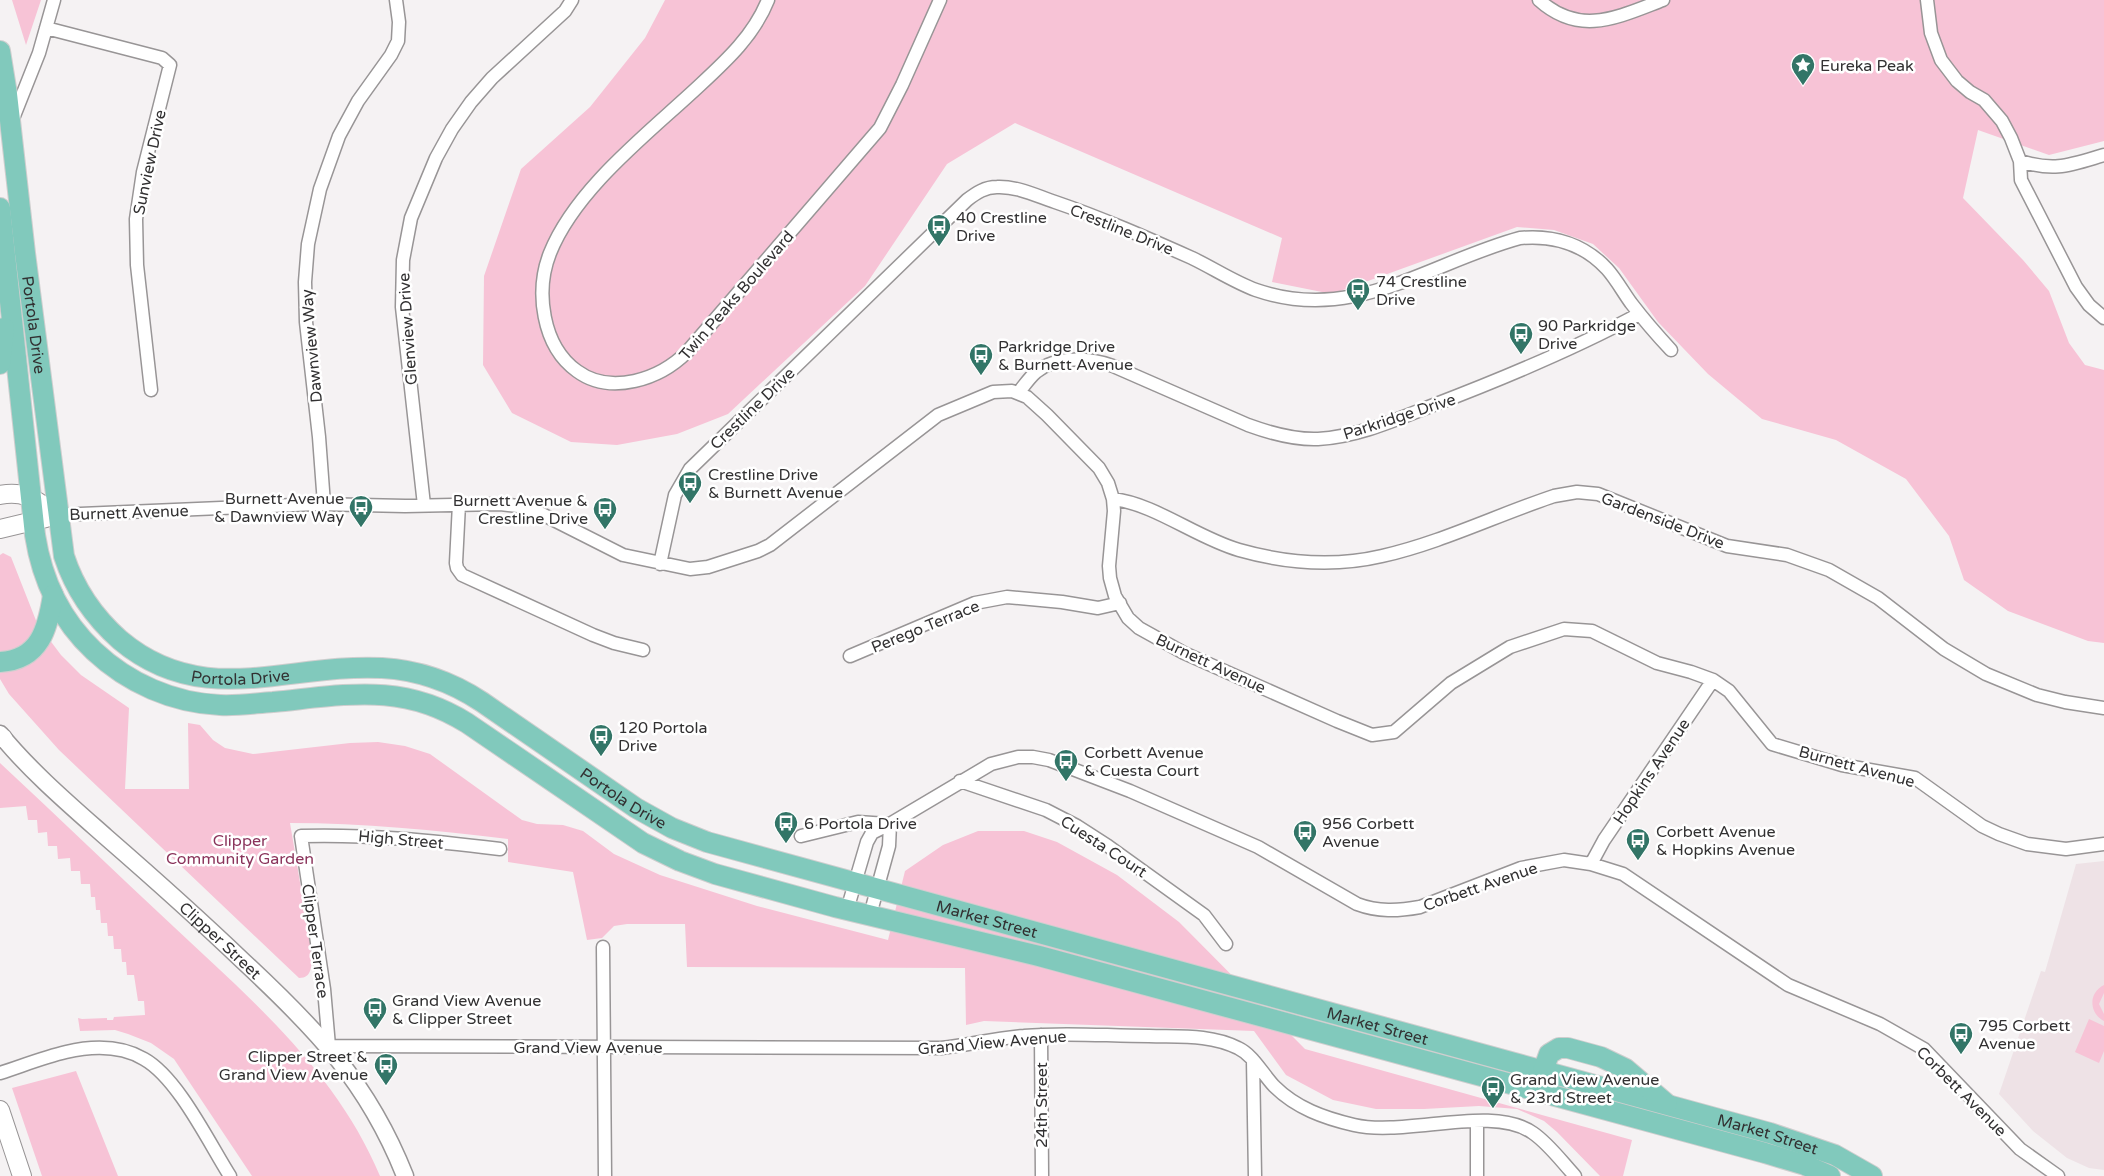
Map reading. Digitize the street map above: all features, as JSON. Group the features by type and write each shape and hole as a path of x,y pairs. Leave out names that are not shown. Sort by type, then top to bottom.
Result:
{"main road":[{"name":"Portola Drive","path":"0,51 11,123 57,515 64,556 72,578 83,598 105,626 128,646 152,661 188,674 223,680 365,668 400,670 434,678 468,692 636,808 672,828 739,852 877,890"},
{"name":"Portola Drive","path":"0,208 30,496 40,563 52,595 73,628 100,657 128,677 156,691 189,701 222,705 365,693 396,695 427,703 441,708 468,724 602,817 661,852 716,874 870,915"},
{"path":"0,364 8,292"},
{"path":"0,494 30,496 57,515"},
{"path":"0,529 57,515"},
{"path":"0,662 13,661 34,648 47,626 52,595"},
{"name":"Market Street","path":"877,890 1813,1146 1835,1155 1872,1176"},
{"name":"Market Street","path":"870,915 1029,953 1765,1152 1805,1165 1830,1176"},
{"path":"1551,1094 1545,1090 1542,1084 1543,1071 1549,1054 1559,1048 1581,1051 1626,1069 1668,1105"},
{"path":"0,1110 22,1176"}],"street":[{"name":"Portola Drive","path":"11,123 32,73 54,0"},
{"name":"Dawnview Way","path":"324,504 320,437 306,322 305,282 308,244 320,189 339,136 358,101 392,55 398,40 399,22 396,0"},
{"name":"Glenview Drive","path":"424,505 402,307 403,260 411,218 428,174 462,115 492,78 565,11 572,0"},
{"name":"Twin Peaks Boulevard","path":"768,0 752,30 730,57 592,188 572,214 553,246 543,280 544,314 559,352 570,365 583,375 609,382 638,380 666,369 687,352 880,128 902,86 940,0"},
{"path":"1538,0 1563,16 1590,21 1608,19 1663,0"},
{"path":"1927,0 1933,42 1945,68 1964,87 1984,100 1995,111 2007,129 2020,161 2020,180 2071,279 2089,305 2104,318"},
{"name":"Sunview Drive","path":"46,28 162,58 170,66 145,164 136,219 137,265 151,390"},
{"path":"2020,161 2039,167 2050,168 2104,155"},
{"name":"Crestline Drive","path":"660,564 672,504 679,485 690,469 967,200 974,194 990,187 1016,189 1069,207 1143,236 1253,289 1280,297 1307,301 1332,301 1368,294 1520,238 1554,239 1576,246 1598,260 1613,277 1639,314 1672,350"},
{"name":"Parkridge Drive","path":"1018,393 1036,372 1048,365 1076,360 1095,361 1113,366 1270,433 1295,438 1329,438 1371,428 1477,389 1559,354 1639,314"},
{"name":"Burnett Avenue","path":"57,515 324,504 500,504 527,508 618,553 660,564 697,570 767,548 938,415 993,392 1018,393 1033,402 1095,464 1108,483 1113,499 1114,517 1109,573 1113,591 1128,618 1139,628 1184,653 1372,735 1394,732 1451,683 1510,647 1564,629 1592,631 1657,664 1691,672 1712,680 1730,691 1772,744 1842,765 1915,778 1982,826 2027,844 2066,849 2104,844"},
{"name":"Gardenside Drive","path":"1113,499 1141,506 1196,534 1231,548 1272,558 1316,562 1361,560 1381,556 1554,496 1577,492 1598,494 1727,546 1787,555 1816,565 1842,577 1878,598 1938,645 1986,674 2037,695 2065,702 2104,708"},
{"path":"459,504 456,563 462,575 593,635 614,643 643,650"},
{"name":"Perego Terrace","path":"850,656 975,603 1007,597 1062,602 1098,608 1120,603"},
{"name":"Hopkins Avenue","path":"1591,864 1604,840 1712,680"},
{"name":"Clipper Street","path":"1,737 82,816 196,916 283,998 329,1046 347,1069 380,1121 405,1176"},
{"name":"Corbett Avenue","path":"960,781 991,764 1005,760 1032,756 1049,760 1130,791 1258,847 1357,904 1372,910 1404,910 1420,907 1521,868 1564,860 1591,864 1623,874 1788,985 1880,1024 1924,1049 2020,1149 2058,1176"},
{"path":"848,910 867,842 872,833 960,781"},
{"name":"Cuesta Court","path":"960,781 1046,810 1077,826 1204,915 1226,944"},
{"path":"801,836 858,822 890,824"},
{"path":"870,915 889,846 890,824"},
{"name":"High Street","path":"301,836 349,835 391,837 500,849"},
{"name":"Clipper Terrace","path":"301,836 324,988 329,1046"},
{"path":"604,947 605,1176"},
{"name":"Grand View Avenue","path":"329,1046 942,1048 1041,1034 1208,1037 1240,1049 1253,1060 1274,1085 1291,1101 1310,1112 1364,1127 1388,1128 1497,1120 1532,1132 1575,1176"},
{"name":"24th Street","path":"1041,1034 1042,1176"},
{"path":"0,1073 65,1052 77,1050 101,1048 132,1053 146,1060 162,1074 179,1094 230,1176"},
{"path":"1253,1060 1255,1176"},
{"path":"1477,1121 1478,1176"}],"shaded area":[{"path":"2104,861 2104,1170 2089,1168 2067,1158 2033,1131 1999,1094 2041,971 2045,972 2076,864"}],"green space":[{"path":"12,0 41,0 26,45"},
{"path":"665,0 2104,0 2104,141 2049,155 1978,130 1963,198 2023,260 2049,291 2069,343 2085,365 2104,370 2104,643 2088,641 2008,611 1964,580 1949,536 1906,479 1836,440 1762,419 1708,374 1658,322 1619,268 1593,244 1554,230 1517,227 1332,294 1272,282 1282,238 1015,123 947,164 865,286 728,414 677,434 617,445 571,442 512,413 483,365 484,276 521,169 590,107 645,38"},
{"name":"Clipper Community Garden","path":"3,553 11,557 37,623 61,655 81,675 129,708 125,789 189,789 188,723 200,725 213,740 225,748 253,754 350,743 378,742 405,746 430,754 522,820 537,824 563,825 583,831 614,854 660,875 757,906 888,940 905,871 943,845 978,831 1024,831 1057,842 1117,875 1179,922 1305,1049 1632,1140 1623,1176 1600,1176 1544,1121 1517,1109 1479,1106 1376,1109 1333,1100 1286,1075 1254,1031 984,1021 966,1025 965,968 687,967 685,924 627,924 614,926 602,938 587,940 573,872 508,862 508,839 345,824 290,823 312,954 309,973 307,976 299,978 59,750 9,694 0,679 0,555"},
{"path":"0,763 263,1011 291,1041 317,1071 341,1104 362,1139 380,1176 252,1176 174,1059 151,1043 115,1030 80,1031 78,1018 107,1018 107,1020 113,1020 114,1017 145,1015 144,1001 138,1001 134,975 127,975 126,962 122,962 121,949 114,949 113,936 108,936 107,923 101,923 100,910 96,910 95,897 91,897 90,884 81,884 80,871 71,871 70,858 58,859 57,846 48,846 47,832 38,833 37,820 28,820 26,806 0,808"},
{"path":"2104,985 2104,993 2099,1004 2104,1014 2104,1021 2095,1013 2092,1003 2095,993"},
{"path":"2089,1019 2104,1026 2104,1051 2099,1063 2075,1052"},
{"path":"76,1071 118,1176 42,1176 12,1088"}],"place":[{"name":"Eureka Peak","path":"1803,86"},
{"name":"40 Crestline Drive","path":"939,247"},
{"name":"74 Crestline Drive","path":"1358,311"},
{"name":"90 Parkridge Drive","path":"1521,355"},
{"name":"Parkridge Drive & Burnett Avenue","path":"981,376"},
{"name":"Crestline Drive & Burnett Avenue","path":"690,504"},
{"name":"Burnett Avenue & Dawnview Way","path":"361,528"},
{"name":"Burnett Avenue & Crestline Drive","path":"605,530"},
{"name":"120 Portola Drive","path":"601,757"},
{"name":"Corbett Avenue & Cuesta Court","path":"1066,782"},
{"name":"6 Portola Drive","path":"786,844"},
{"name":"956 Corbett Avenue","path":"1305,853"},
{"name":"Corbett Avenue & Hopkins Avenue","path":"1638,861"},
{"name":"Grand View Avenue & Clipper Street","path":"375,1030"},
{"name":"795 Corbett Avenue","path":"1961,1055"},
{"name":"Clipper Street & Grand View Avenue","path":"386,1086"},
{"name":"Grand View Avenue & 23rd Street","path":"1493,1109"}]}
